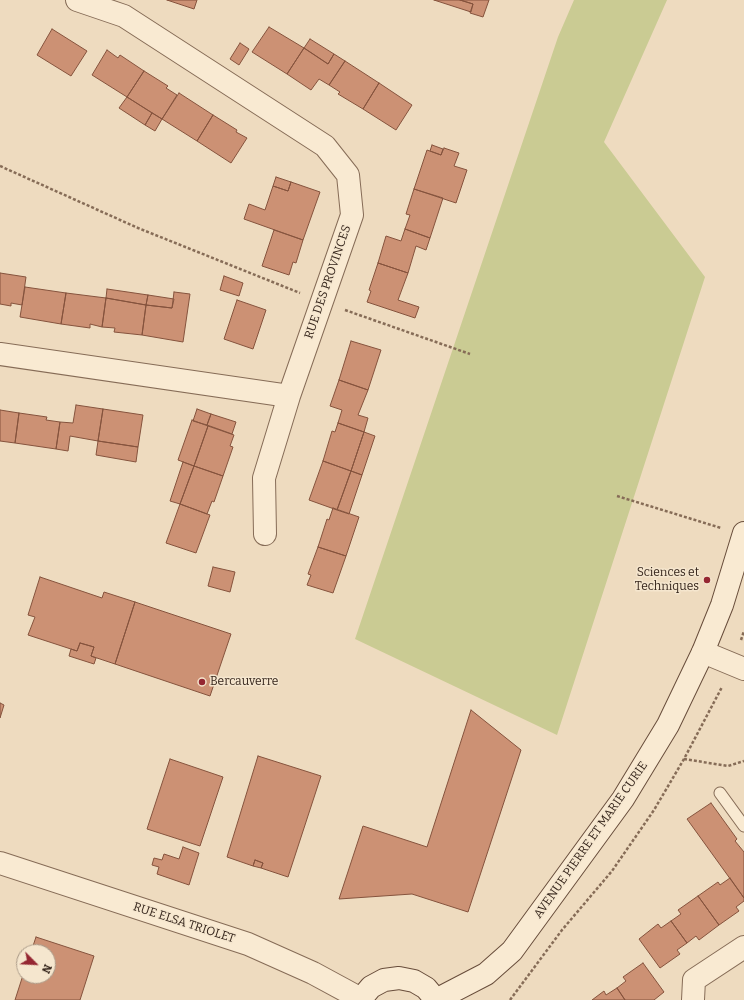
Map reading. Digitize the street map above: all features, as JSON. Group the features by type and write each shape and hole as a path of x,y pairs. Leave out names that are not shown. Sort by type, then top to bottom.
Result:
{"street":[{"name":"RUE DES PROVINCES","path":"77,0 127,8 325,146 348,175 352,215 289,396 264,478 265,534"},
{"path":"0,354 289,396"},
{"name":"AVENUE PIERRE ET MARIE CURIE","path":"436,1000 486,974 512,951 634,782 668,726 703,652 722,605 744,534"},
{"path":"703,652 744,669"},
{"name":"RUE ELSA TRIOLET","path":"0,864 248,944 313,973 360,999"},
{"path":"692,1000 694,980 744,947"},
{"path":"360,999 371,988 384,980 399,978 414,981 426,988 436,1000"}],"lane":[{"path":"720,793 744,826"}],"path":[{"path":"0,166 138,228 321,302 470,354"},
{"path":"617,496 744,534"},
{"path":"684,759 728,766 744,761"}],"green space":[{"path":"574,0 667,0 604,142 705,277 557,735 355,639 558,37"}],"building":[{"path":"167,0 197,0 194,9"},
{"path":"434,0 460,0 473,4 471,12"},
{"path":"460,0 489,0 483,17 470,13 473,4"},
{"path":"269,27 304,48 287,74 252,52"},
{"path":"52,29 87,51 71,76 37,55"},
{"path":"310,39 334,54 328,64 304,48"},
{"path":"240,43 249,49 239,65 230,59"},
{"path":"304,48 328,64 334,54 345,61 329,85 319,79 311,90 287,74"},
{"path":"107,50 118,58 120,55 144,71 127,97 92,75"},
{"path":"345,61 379,83 363,109 338,94 340,92 329,85"},
{"path":"144,71 168,86 166,88 177,95 162,119 127,97"},
{"path":"379,83 412,105 396,130 363,109"},
{"path":"179,93 213,115 197,141 162,119"},
{"path":"127,97 152,113 145,125 119,108"},
{"path":"152,113 162,119 155,131 145,125"},
{"path":"213,115 247,138 231,163 197,141"},
{"path":"432,145 443,149 441,155 430,151"},
{"path":"444,148 459,153 454,166 467,170 456,203 414,189 427,150 441,155"},
{"path":"276,177 291,182 288,191 273,186"},
{"path":"291,182 320,192 303,240 244,219 249,204 265,210 273,186 288,191"},
{"path":"414,189 443,198 430,238 405,229 410,215 406,214"},
{"path":"405,229 430,238 426,250 416,246 408,273 378,263 386,236 401,241"},
{"path":"274,230 303,240 296,263 293,262 289,275 262,266"},
{"path":"378,263 408,273 398,300 419,307 415,318 367,302 371,291 369,290"},
{"path":"0,273 26,277 22,305 11,303 11,306 0,304"},
{"path":"224,276 243,283 239,296 220,290"},
{"path":"25,287 66,293 61,324 20,317"},
{"path":"107,289 148,295 146,305 106,298"},
{"path":"174,292 190,294 183,342 142,335 146,305 172,308"},
{"path":"66,293 106,298 102,327 90,324 90,328 61,324"},
{"path":"148,295 174,299 172,308 146,305"},
{"path":"106,298 146,305 142,335 114,332 115,328 102,327"},
{"path":"237,300 266,310 253,349 224,339"},
{"path":"351,341 381,350 368,390 339,380"},
{"path":"339,380 368,390 358,415 368,418 364,432 338,423 342,410 330,406"},
{"path":"76,405 103,409 98,441 70,436 68,451 56,449 60,422 73,423"},
{"path":"103,409 143,415 138,447 98,441"},
{"path":"197,409 211,414 207,425 193,421"},
{"path":"0,410 19,413 15,443 0,441"},
{"path":"19,413 47,417 46,420 60,422 56,449 15,443"},
{"path":"211,414 236,422 232,434 207,425"},
{"path":"192,420 208,426 194,466 178,460"},
{"path":"338,423 364,432 351,471 323,461 332,431 335,432"},
{"path":"208,426 234,435 230,446 233,447 223,476 194,466"},
{"path":"364,432 375,436 362,475 351,471"},
{"path":"98,441 138,447 136,462 96,455"},
{"path":"323,461 351,471 337,510 309,500"},
{"path":"183,462 194,466 180,504 170,501"},
{"path":"194,466 223,476 214,502 212,501 207,514 180,504"},
{"path":"351,471 362,475 349,514 337,510"},
{"path":"180,504 210,515 196,553 166,543"},
{"path":"333,508 359,517 346,556 318,547 327,519 329,520"},
{"path":"318,547 346,556 333,593 307,585 311,575 308,574"},
{"path":"213,567 235,572 230,592 208,586"},
{"path":"40,577 102,598 104,592 135,602 115,664 91,656 94,647 80,643 77,651 28,635 35,617 28,615"},
{"path":"135,602 231,634 210,696 115,664"},
{"path":"80,643 94,647 91,656 96,658 94,664 69,656 71,649 77,651"},
{"path":"0,703 4,705 0,718"},
{"path":"471,710 521,750 468,912 412,894 339,899 363,826 427,847"},
{"path":"258,756 321,776 288,877 261,868 263,863 255,860 253,866 227,857"},
{"path":"170,759 223,777 200,846 147,829"},
{"path":"711,803 737,839 735,841 744,852 744,898 687,819"},
{"path":"183,847 199,853 189,885 157,874 159,867 152,865 154,858 162,860 164,854 179,859"},
{"path":"255,860 263,863 261,868 253,866"},
{"path":"730,878 744,898 744,901 736,907 739,911 719,925 698,896 718,882 720,885"},
{"path":"698,896 719,925 699,940 696,936 687,943 671,921 681,914 678,910"},
{"path":"671,921 687,943 677,950 680,954 660,968 639,939 658,924 661,928"},
{"path":"36,937 94,956 80,1000 15,1000 20,984 56,984 56,944 34,944"},
{"path":"643,963 664,992 654,1000 625,1000 617,988 626,981 623,977"},
{"path":"617,988 625,1000 592,1000 604,991 606,995"}],"place":[{"name":"Sciences et Techniques","path":"707,580"},
{"name":"Bercauverre","path":"202,682"}]}
